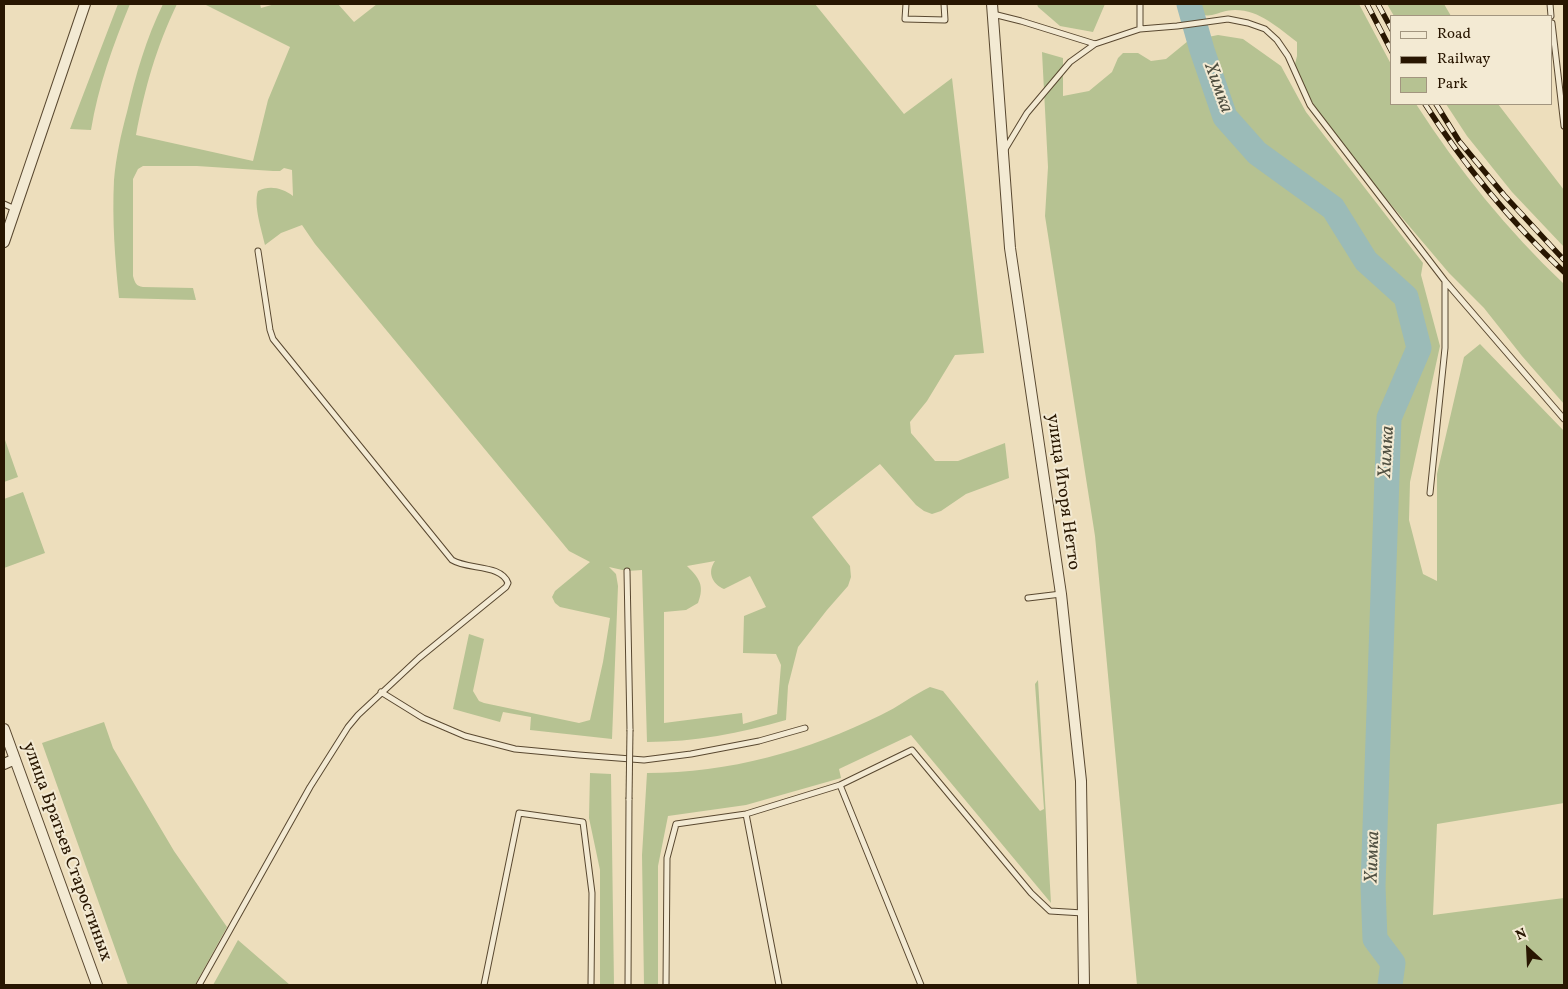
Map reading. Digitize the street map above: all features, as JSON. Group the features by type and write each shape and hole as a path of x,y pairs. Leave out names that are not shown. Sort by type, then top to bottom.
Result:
{"street":[{"path":"75,4 78,22"},
{"path":"4,242 85,4"},
{"name":"улица Игоря Нетто","path":"992,9 1010,248 1061,594 1081,781 1084,985"},
{"name":"улица Братьев Старостиных","path":"4,729 97,985"},
{"path":"4,764 15,759"}],"lane":[{"path":"906,4 906,20 945,20 944,4"},
{"path":"1140,4 1140,29"},
{"path":"992,9 1021,21 1096,44"},
{"path":"1003,153 1027,113 1070,62 1096,44 1140,29 1228,19 1265,29 1277,40 1288,56 1310,105 1445,282 1564,419"},
{"path":"1553,32 1564,126"},
{"path":"4,204 15,208"},
{"path":"199,985 310,787 348,728 381,692 419,658 506,587 508,583 502,575 494,570 460,565 452,560 273,338 270,330 258,251"},
{"path":"1430,493 1445,348 1445,282"},
{"path":"627,570 630,730 628,985"},
{"path":"1028,598 1061,594"},
{"path":"381,692 423,718 465,736 515,749 579,755 653,759 759,741 805,728"},
{"path":"666,985 667,858 676,824 746,814 840,785 912,750 1031,893 1050,911 1083,913"},
{"path":"840,785 922,985"},
{"path":"484,985 519,813 583,822 592,893 591,985"},
{"path":"746,814 779,985"}],"green space":[{"path":"118,4 130,4 107,66 91,130 70,129"},
{"path":"163,4 177,4 152,68 136,135 253,161 268,100 290,47 204,4 260,4 261,8 275,4 338,4 354,22 377,4 815,4 904,114 952,78 984,353 955,355 927,401 910,422 911,433 935,461 958,461 1005,443 1009,478 966,494 941,511 932,514 916,505 880,464 812,517 850,566 851,577 848,586 798,647 788,686 786,720 717,736 665,742 647,742 642,570 627,571 609,567 616,574 618,586 612,739 530,730 531,717 503,712 500,722 453,709 469,634 484,639 473,691 479,701 579,723 590,720 603,662 610,618 560,607 552,597 555,591 590,562 569,551 315,244 302,225 281,233 265,245 257,211 258,191 276,188 293,196 292,170 284,168 280,171 273,171 197,166 143,166 138,169 133,179 133,276 135,282 143,287 193,288 196,300 119,298 113,195 116,163 138,70","holes":["715,561 711,569 712,577 716,584 724,589 750,576 766,607 744,616 743,653 776,654 781,665 777,714 743,724 742,713 664,723 664,612 686,610 698,603 701,591 700,582 687,566"]},
{"path":"1037,4 1105,4 1093,32 1060,26"},
{"path":"1181,4 1359,4 1390,62 1390,105 1417,105 1484,198 1564,284 1564,404 1522,356 1484,308 1449,273 1342,147 1314,105 1294,68 1297,56 1297,42 1261,16 1253,13 1232,10 1204,15"},
{"path":"1387,4 1444,4 1450,15 1393,15"},
{"path":"1218,35 1243,39 1281,66 1306,112 1423,263 1421,275 1440,346 1410,482 1409,520 1423,574 1437,581 1437,474 1464,357 1480,344 1564,431 1564,803 1437,824 1433,915 1564,898 1564,985 1137,985 1095,536 1045,216 1048,167 1042,52 1063,58 1063,96 1089,91 1112,72 1118,58 1123,53 1138,53 1151,61 1166,59 1188,41"},
{"path":"1447,105 1499,105 1564,190 1564,247 1512,192 1467,136"},
{"path":"4,437 18,477 4,482"},
{"path":"23,492 45,553 4,568 4,499"},
{"path":"1038,680 1051,903 911,735 839,769 841,778 746,805 668,816 658,866 658,985 644,985 642,855 647,773 708,769 767,758 797,749 853,728 881,715 930,687 943,691 1040,811 1044,809 1035,684"},
{"path":"104,722 113,748 174,851 227,927 195,985 128,985 42,743"},
{"path":"590,773 611,774 614,985 600,985 600,870 589,818"},
{"path":"238,940 290,985 213,985"}],"waterway":[{"name":"Химка","path":"1189,4 1202,50 1225,117 1257,153 1333,208 1366,261 1406,297 1419,348 1389,418 1373,886 1375,939 1393,963 1390,985"}],"railway":[{"path":"1367,4 1390,48"},
{"path":"1378,4 1390,26"},
{"path":"1426,105 1489,192 1525,233 1564,272"},
{"path":"1437,105 1459,141 1504,195 1564,260"}]}
